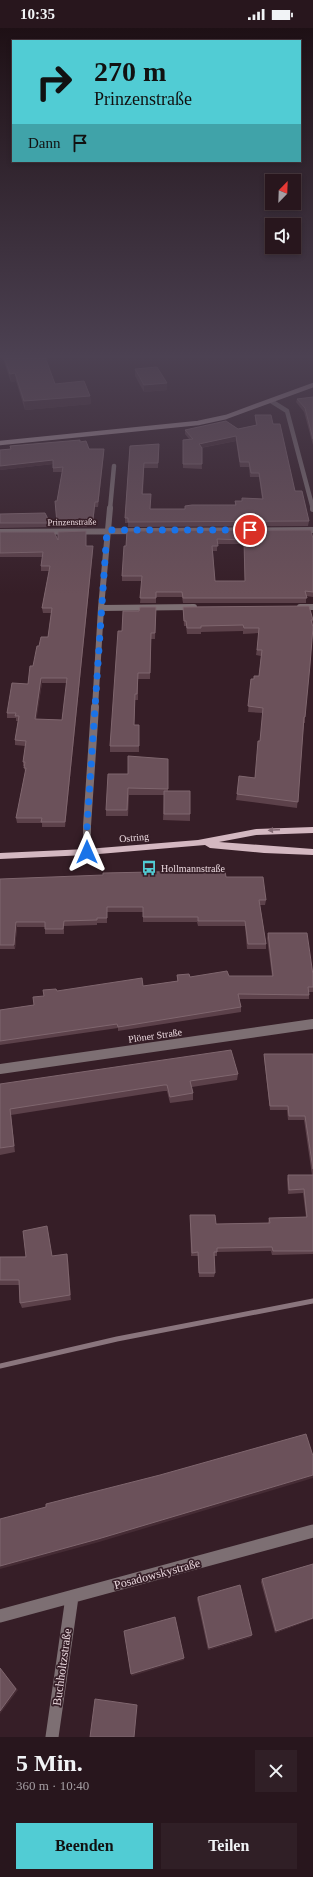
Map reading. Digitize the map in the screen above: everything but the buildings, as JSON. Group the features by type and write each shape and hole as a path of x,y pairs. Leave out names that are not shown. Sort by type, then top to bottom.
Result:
{"main road":[{"path":"0,443 92,434"},
{"name":"Ostring","path":"0,856 87,852 198,843 256,832 313,830"},
{"name":"Ostring","path":"198,843 264,850 313,852"}],"street":[{"path":"293,434 313,509"},
{"path":"87,852 87,826 101,608 114,466"},
{"name":"Prinzenstraße","path":"0,532 107,530 313,530"},
{"path":"101,608 204,607"},
{"path":"290,607 313,607"},
{"name":"Plöner Straße","path":"0,1069 313,1024"},
{"name":"Posadowskystraße","path":"0,1616 313,1531"},
{"name":"Buchholtzstraße","path":"52,1737 72,1597"}],"railway":[{"path":"0,1366 117,1339 313,1301 308,1302"}],"place":[{"name":"Hollmannstraße","path":"149,868"}],"route":[{"path":"87,852 87,826 107,530 250,530"}]}
